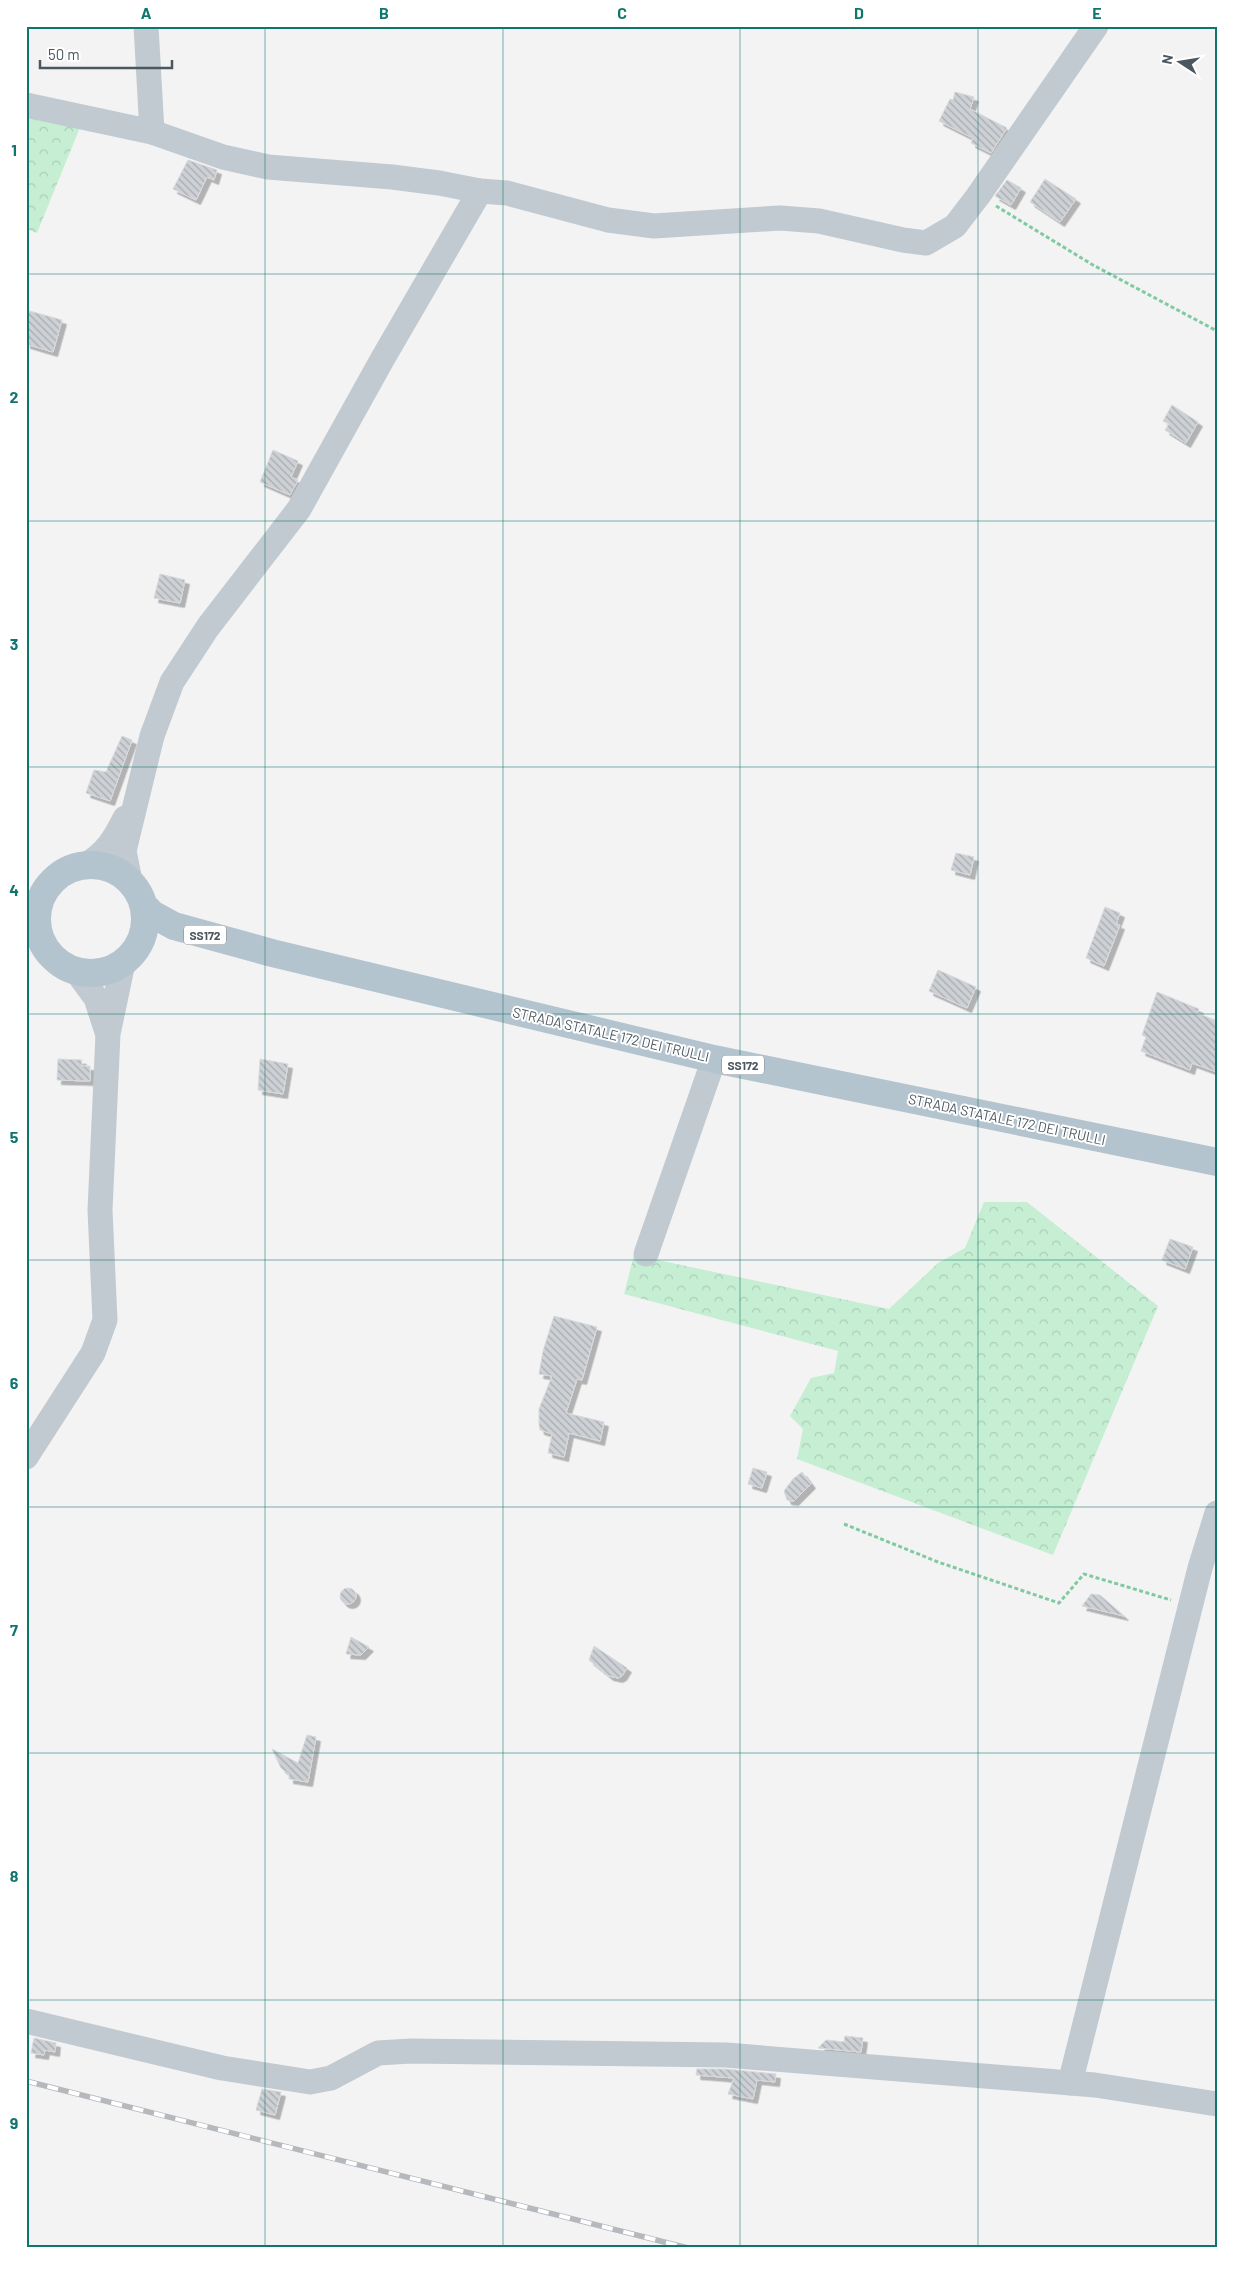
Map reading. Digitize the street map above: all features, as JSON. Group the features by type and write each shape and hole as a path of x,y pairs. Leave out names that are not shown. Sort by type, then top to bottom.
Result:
{"main road":[{"name":"STRADA STATALE 172 DEI TRULLI","path":"272,953 168,944 151,945 107,971 94,973 77,972 56,960 47,951 32,922 38,908 35,893 63,873 85,865 102,866 116,870 130,881 144,906 152,914 174,926 272,953 714,1059 1217,1162"},
{"path":"129,957 144,929 144,906"}],"street":[{"path":"146,26 152,132"},
{"path":"26,105 152,132 223,157 268,167 392,177 480,191 507,193 608,220 654,226 780,218 819,221 903,240 926,243 955,226 978,196 1096,26"},
{"path":"130,881 124,851 152,736 172,682 220,612 299,509 383,358 480,191"},
{"path":"85,865 98,858 110,846 136,798"},
{"path":"26,1457 93,1353 105,1320 100,1210 108,1034 129,957"},
{"path":"77,972 96,998 108,1034"},
{"path":"646,1254 714,1059"},
{"path":"1070,2083 1191,1606 1217,1513"},
{"path":"26,2021 222,2068 310,2082 331,2078 378,2053 411,2051 726,2055 1070,2083 1135,2090 1217,2104"}],"path":[{"path":"978,196 1093,265 1217,331"},
{"path":"844,1524 938,1562 1059,1603 1084,1574 1191,1606"}],"green space":[{"path":"26,114 81,125 37,233 26,229"},
{"path":"984,1202 1027,1202 1158,1306 1053,1555 797,1459 803,1429 790,1416 811,1378 834,1373 838,1351 624,1294 634,1255 889,1309 938,1263 965,1248"}],"building":[{"path":"955,92 974,97 970,109 1007,128 991,153 971,143 973,138 939,121 950,99 953,100"},
{"path":"188,160 217,170 214,180 207,177 196,200 173,189"},
{"path":"1045,179 1076,199 1060,222 1030,202"},
{"path":"1007,180 1021,188 1011,205 995,196"},
{"path":"26,310 62,320 53,352 26,344"},
{"path":"1172,405 1198,422 1186,443 1165,430 1169,424 1163,421"},
{"path":"273,450 298,461 291,477 298,480 290,495 260,482"},
{"path":"160,574 185,580 180,603 154,598"},
{"path":"122,736 132,740 110,801 86,793 94,770 106,772"},
{"path":"956,853 974,857 970,875 951,870"},
{"path":"1105,907 1120,913 1116,924 1120,925 1104,966 1086,958"},
{"path":"938,970 976,987 967,1008 929,991"},
{"path":"1157,992 1199,1009 1197,1013 1217,1021 1217,1072 1192,1063 1190,1070 1141,1051 1146,1037 1142,1035"},
{"path":"58,1059 82,1060 81,1066 90,1066 90,1081 57,1080"},
{"path":"260,1059 288,1064 283,1094 258,1090"},
{"path":"1170,1239 1193,1247 1185,1269 1162,1260"},
{"path":"554,1316 597,1327 582,1380 577,1379 566,1413 604,1422 600,1441 569,1433 564,1457 548,1453 552,1434 540,1430 539,1424 539,1409 552,1376 539,1374 543,1351"},
{"path":"753,1468 767,1472 762,1488 748,1484"},
{"path":"802,1472 811,1484 794,1501 787,1500 784,1491 793,1479"},
{"path":"348,1588 354,1590 356,1596 354,1602 348,1604 342,1602 340,1596 342,1590"},
{"path":"1091,1594 1100,1595 1124,1616 1082,1606"},
{"path":"351,1637 369,1647 361,1655 346,1654"},
{"path":"594,1646 627,1668 622,1676 618,1678 609,1676 589,1660"},
{"path":"307,1735 316,1737 308,1782 289,1779 289,1774 281,1768 272,1749 298,1763"},
{"path":"845,2036 863,2038 861,2052 818,2048 826,2040 844,2042"},
{"path":"34,2038 56,2043 55,2052 45,2050 44,2055 31,2053"},
{"path":"697,2069 725,2069 776,2074 775,2082 757,2080 753,2099 728,2094 734,2078 696,2075"},
{"path":"262,2089 281,2092 275,2115 256,2110"}],"railway":[{"path":"26,2081 688,2248"}]}
